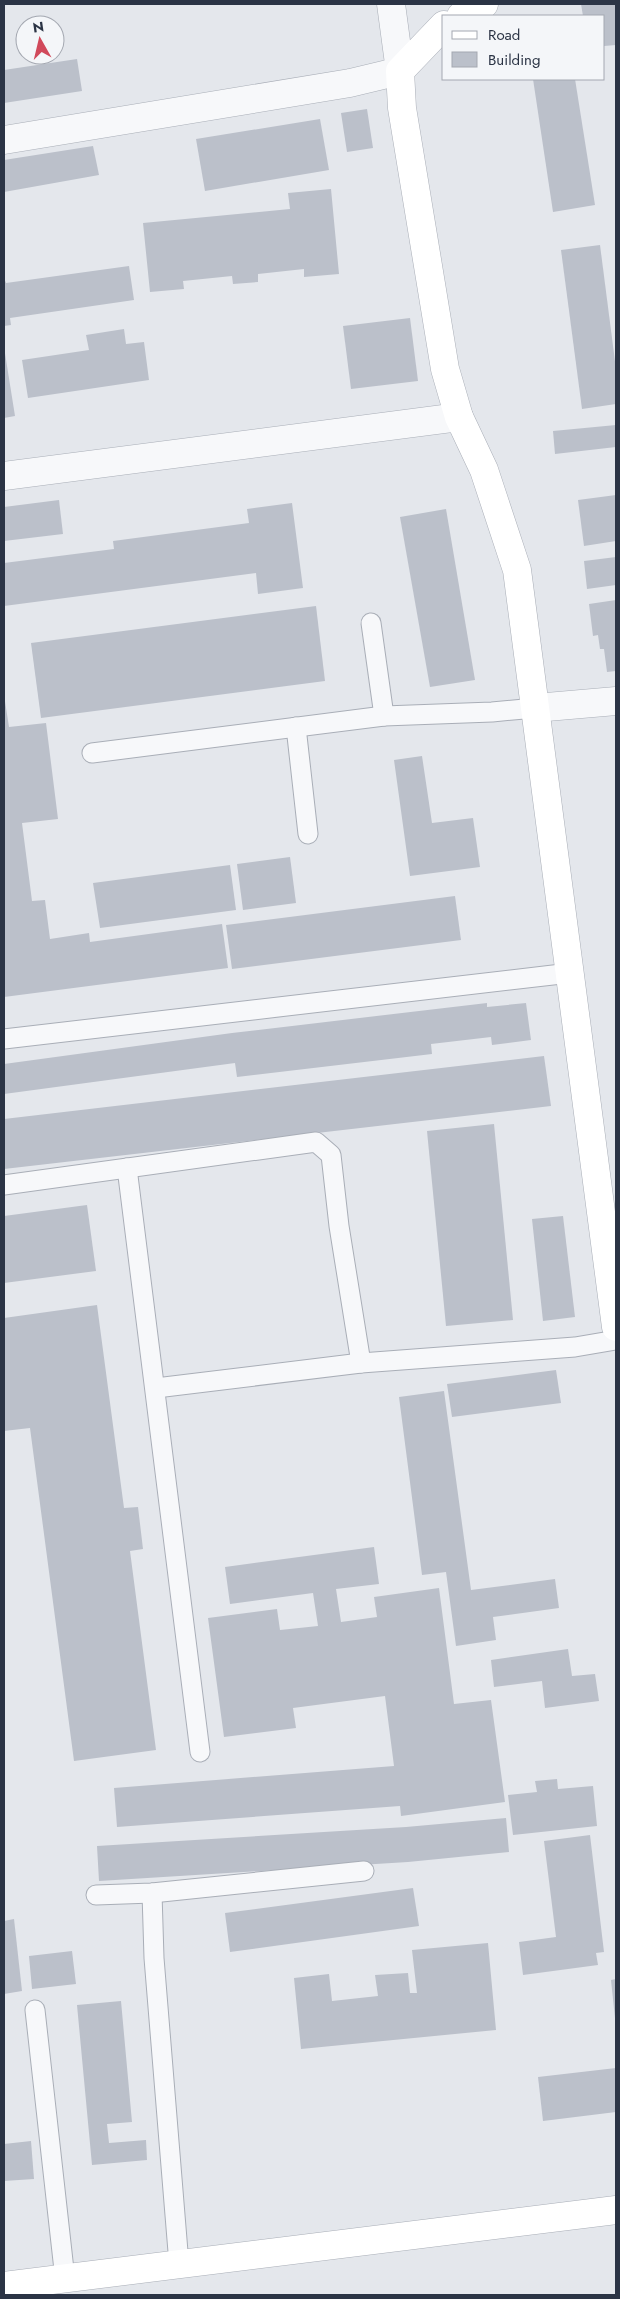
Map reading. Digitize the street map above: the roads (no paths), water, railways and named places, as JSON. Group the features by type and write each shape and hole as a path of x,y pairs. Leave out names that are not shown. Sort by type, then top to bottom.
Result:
{"street":[{"path":"391,4 400,71 402,108 445,369 459,417 484,470 517,570 616,1327"},
{"path":"463,15 484,4"},
{"path":"4,140 350,84 400,71 442,27"},
{"path":"4,476 459,417"},
{"path":"535,708 616,701"},
{"path":"4,2286 616,2210"}],"lane":[{"path":"371,623 384,716"},
{"path":"92,753 384,716 492,712 535,708"},
{"path":"296,727 308,834"},
{"path":"4,1039 570,973"},
{"path":"4,1185 316,1142 331,1156 339,1226 361,1363"},
{"path":"127,1168 200,1752"},
{"path":"156,1388 361,1363 575,1347 616,1340"},
{"path":"96,1895 152,1893 364,1872"},
{"path":"152,1893 154,1958 179,2264"},
{"path":"35,2010 65,2279"}]}
